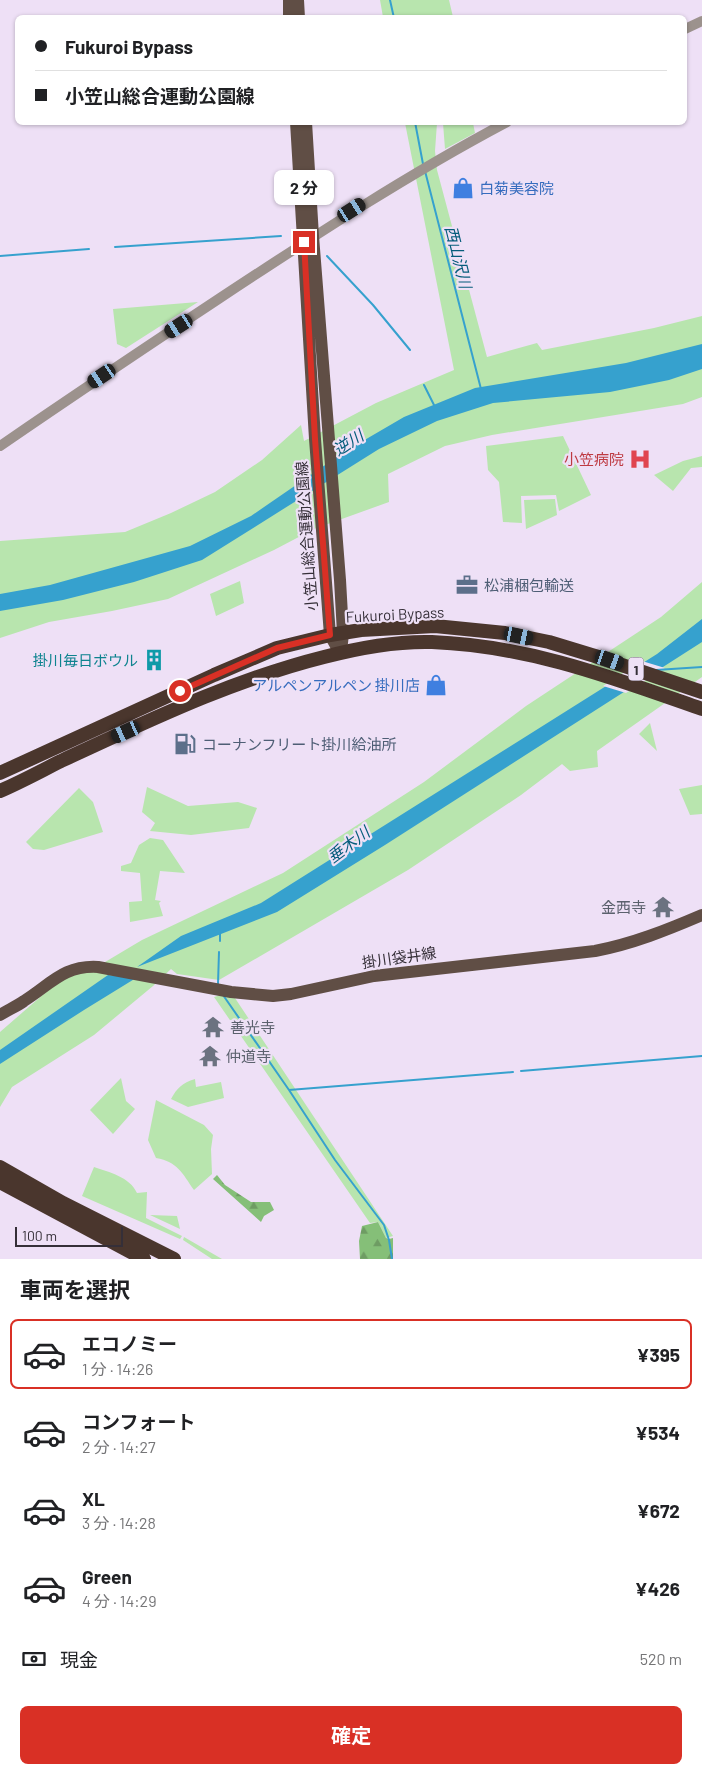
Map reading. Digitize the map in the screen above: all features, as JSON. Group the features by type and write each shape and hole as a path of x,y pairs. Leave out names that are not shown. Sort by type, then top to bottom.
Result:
{"highway":[{"name":"Fukuroi Bypass","path":"0,773 277,648 336,634 408,627 458,628 522,637 549,642 595,656 702,692"},
{"name":"Fukuroi Bypass","path":"0,791 205,696 279,670 340,652 398,644 431,642 512,651 548,658 578,666 702,708"},
{"path":"0,1167 111,1228 174,1259"},
{"path":"0,1182 144,1259"}],"main road":[{"path":"289,0 289,15"},
{"path":"298,0 299,15"},
{"name":"小笠山総合運動公園線","path":"296,125 329,430 335,510 336,634"},
{"name":"小笠山総合運動公園線","path":"306,125 315,439 321,519 340,652"},
{"name":"掛川袋井線","path":"0,1015 25,1001 65,972 79,968 98,967 254,996 273,996 291,994 374,976 595,951 616,947 643,938 702,915"}],"street":[{"path":"687,29 702,21"},
{"path":"0,446 112,369 309,239 430,164 502,125"}],"green space":[{"path":"380,0 449,0 453,15 383,15"},
{"path":"405,125 437,125 435,151 437,170 487,357 537,343 542,350 654,328 702,316 702,397 683,404 492,435 445,446 388,474 389,502 314,529 274,550 168,599 49,622 0,638 0,541 125,532 215,492 262,460 301,425 304,441 376,403 454,370"},
{"path":"443,125 473,125 475,133 445,149"},
{"path":"198,302 126,348 117,344 113,309"},
{"path":"563,436 591,495 559,511 556,495 521,496 522,523 503,522 499,482 488,470 486,446"},
{"path":"702,456 702,467 691,468 673,491 654,475 683,461"},
{"path":"555,499 557,515 526,529 524,500"},
{"path":"240,581 244,603 216,616 210,594"},
{"path":"702,582 702,677 597,751 598,767 570,771 562,764 521,795 408,870 219,980 177,974 171,969 94,1035 12,1087 0,1107 0,1032 69,974 90,971 142,940 283,873 424,782 526,706 661,617"},
{"path":"650,723 657,751 639,734"},
{"path":"702,785 702,814 690,815 679,789"},
{"path":"147,787 188,806 238,802 257,808 249,828 191,835 150,831 155,823 142,812"},
{"path":"79,788 93,802 103,832 44,850 33,849 26,842"},
{"path":"150,838 163,840 185,873 160,871 155,900 161,901 159,903 163,916 130,922 129,902 142,901 140,873 121,871 121,866 131,863 139,845"},
{"path":"231,992 393,1236 386,1238 378,1222 370,1223 214,997"},
{"path":"121,1078 126,1101 135,1109 113,1134 90,1110"},
{"path":"195,1079 196,1087 221,1082 224,1098 188,1107 171,1099 180,1086"},
{"path":"156,1100 204,1125 213,1135 211,1149 212,1174 194,1190 183,1173 175,1165 156,1158 148,1140"},
{"path":"94,1167 124,1179 134,1187 137,1193 147,1192 146,1218 182,1236 180,1239 82,1196"},
{"path":"217,1175 225,1185 251,1202 270,1202 274,1210 264,1216 261,1222 213,1179"},
{"path":"150,1215 177,1216 180,1229"},
{"path":"378,1222 386,1238 393,1238 393,1259 360,1259 359,1241 362,1226"},
{"path":"184,1237 222,1259 212,1259 183,1240"}],"water":[{"path":"702,344 702,369 669,380 610,392 493,403 437,421 379,449 202,560 134,582 63,600 0,611 0,594 50,585 190,546 251,516 344,452 404,417 475,388 626,363"},
{"path":"702,619 702,642 277,912 137,967 181,936 261,903 657,654"},
{"path":"108,975 136,978 0,1064 0,1050"}],"pier":[{"path":"642,661 665,668 626,693 603,686"}],"waterway":[{"name":"西山沢川","path":"390,0 393,15"},
{"name":"西山沢川","path":"416,125 423,164"},
{"name":"西山沢川","path":"425,171 481,389"},
{"path":"115,247 281,236"},
{"path":"0,256 89,249"},
{"path":"327,256 373,305 410,350"},
{"path":"424,385 434,405"},
{"path":"656,670 702,667"},
{"path":"220,933 220,941"},
{"path":"218,984 219,952"},
{"path":"223,995 335,1160 384,1225 392,1259"},
{"path":"521,1071 702,1056"},
{"path":"289,1090 513,1072"}],"place":[{"name":"白菊美容院","path":"463,188"},
{"name":"小笠病院","path":"640,459"},
{"name":"松浦梱包輸送","path":"467,585"},
{"name":"掛川毎日ボウル","path":"154,660"},
{"name":"アルペンアルペン 掛川店","path":"436,685"},
{"name":"コーナンフリート掛川給油所","path":"185,744"},
{"name":"金西寺","path":"663,907"},
{"name":"善光寺","path":"213,1027"},
{"name":"仲道寺","path":"210,1056"}],"route":[{"path":"180,691 277,648 330,635 315,439 304,242"}],"water label":[{"name":"逆川","path":"348,442"},
{"name":"垂木川","path":"348,844"}]}
